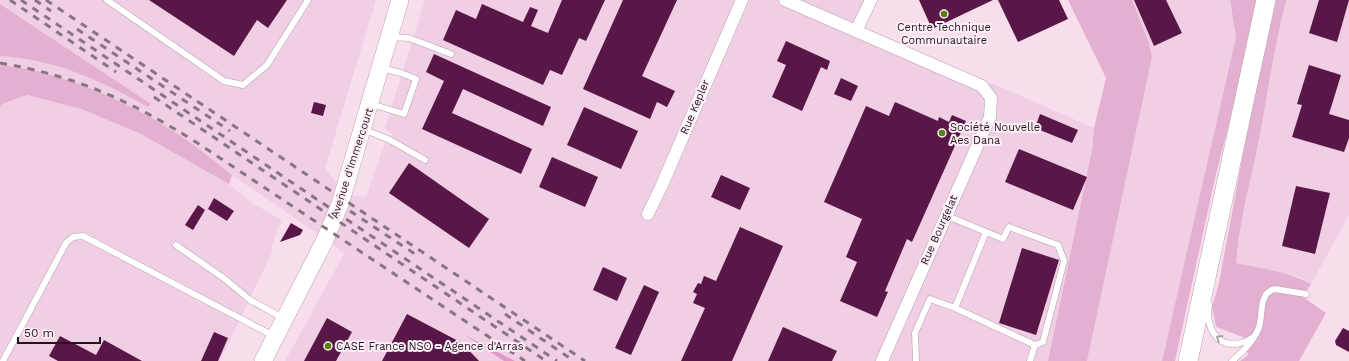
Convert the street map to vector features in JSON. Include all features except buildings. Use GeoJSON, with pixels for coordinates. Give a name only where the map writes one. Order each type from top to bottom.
{"type":"FeatureCollection","features":[{"type":"Feature","properties":{"kind":"main road","name":"Avenue d'Immercourt"},"geometry":{"type":"LineString","coordinates":[[263,361],[336,213],[363,129],[400,0]]}},
{"type":"Feature","properties":{"kind":"main road"},"geometry":{"type":"LineString","coordinates":[[1188,361],[1208,281],[1266,0]]}},
{"type":"Feature","properties":{"kind":"street","name":"Rue Kepler"},"geometry":{"type":"LineString","coordinates":[[648,214],[742,0]]}},
{"type":"Feature","properties":{"kind":"street"},"geometry":{"type":"LineString","coordinates":[[785,0],[856,31],[871,0]]}},
{"type":"Feature","properties":{"kind":"street","name":"Rue Bourgelat"},"geometry":{"type":"LineString","coordinates":[[856,31],[982,86],[991,98],[990,117],[882,361]]}},
{"type":"Feature","properties":{"kind":"lane"},"geometry":{"type":"LineString","coordinates":[[107,0],[224,81],[243,85],[267,66],[308,0]]}},
{"type":"Feature","properties":{"kind":"lane"},"geometry":{"type":"LineString","coordinates":[[390,37],[409,38],[451,54]]}},
{"type":"Feature","properties":{"kind":"lane"},"geometry":{"type":"LineString","coordinates":[[370,104],[404,114],[416,79],[401,73],[381,68]]}},
{"type":"Feature","properties":{"kind":"lane"},"geometry":{"type":"LineString","coordinates":[[363,129],[390,140],[425,160]]}},
{"type":"Feature","properties":{"kind":"lane"},"geometry":{"type":"LineString","coordinates":[[916,361],[915,333],[930,299],[955,308],[1035,345],[1043,342],[1064,261],[1058,245],[1009,227],[1003,239],[946,215]]}},
{"type":"Feature","properties":{"kind":"lane"},"geometry":{"type":"LineString","coordinates":[[955,308],[986,232]]}},
{"type":"Feature","properties":{"kind":"lane"},"geometry":{"type":"LineString","coordinates":[[3,361],[66,244],[73,237],[83,236],[276,337]]}},
{"type":"Feature","properties":{"kind":"lane"},"geometry":{"type":"LineString","coordinates":[[176,245],[225,279],[250,300],[285,318]]}},
{"type":"Feature","properties":{"kind":"lane"},"geometry":{"type":"LineString","coordinates":[[1232,361],[1248,346],[1255,336],[1259,328],[1263,302],[1266,295],[1271,290],[1306,294]]}},
{"type":"Feature","properties":{"kind":"lane"},"geometry":{"type":"LineString","coordinates":[[1211,298],[1208,322],[1211,332],[1218,339],[1231,344],[1246,342],[1255,336]]}},
{"type":"Feature","properties":{"kind":"lane"},"geometry":{"type":"LineString","coordinates":[[1030,361],[1035,345]]}},
{"type":"Feature","properties":{"kind":"shaded area"},"geometry":{"type":"Polygon","coordinates":[[[0,0],[376,0],[325,168],[341,189],[350,195],[366,197],[385,142],[390,144],[392,134],[385,128],[425,0],[871,0],[856,30],[982,86],[991,83],[1094,128],[1092,150],[1048,361],[515,361],[470,337],[504,361],[285,361],[344,254],[334,245],[232,175],[182,136],[153,119],[95,91],[49,75],[0,65],[0,56],[24,57],[89,77],[151,104],[0,4],[0,0]]]}},
{"type":"Feature","properties":{"kind":"shaded area"},"geometry":{"type":"Polygon","coordinates":[[[1068,0],[1132,0],[1149,43],[1152,57],[1087,361],[1048,361],[1092,150],[1094,128],[1106,78],[1068,0]]]}},
{"type":"Feature","properties":{"kind":"shaded area"},"geometry":{"type":"Polygon","coordinates":[[[1132,0],[1230,0],[1236,37],[1162,361],[1087,361],[1152,57],[1149,43],[1132,0]]]}},
{"type":"Feature","properties":{"kind":"shaded area"},"geometry":{"type":"Polygon","coordinates":[[[1230,0],[1259,0],[1247,55],[1216,174],[1175,361],[1162,361],[1236,37],[1230,0]]]}},
{"type":"Feature","properties":{"kind":"shaded area"},"geometry":{"type":"Polygon","coordinates":[[[1276,0],[1349,0],[1349,215],[1311,284],[1300,277],[1223,261],[1250,117],[1276,0]]]}},
{"type":"Feature","properties":{"kind":"shaded area"},"geometry":{"type":"Polygon","coordinates":[[[1276,0],[1286,0],[1243,214],[1236,263],[1283,273],[1311,284],[1303,297],[1326,313],[1299,361],[1240,361],[1248,355],[1243,337],[1216,327],[1212,307],[1219,283],[1250,117],[1276,0]]]}},
{"type":"Feature","properties":{"kind":"shaded area"},"geometry":{"type":"Polygon","coordinates":[[[0,4],[151,104],[148,107],[113,88],[77,73],[39,62],[0,56],[0,4]]]}},
{"type":"Feature","properties":{"kind":"shaded area"},"geometry":{"type":"Polygon","coordinates":[[[0,65],[23,68],[71,81],[140,111],[161,123],[201,150],[232,175],[229,184],[141,134],[81,109],[27,95],[2,104],[0,107],[0,65]]]}},
{"type":"Feature","properties":{"kind":"shaded area"},"geometry":{"type":"Polygon","coordinates":[[[27,95],[81,109],[141,134],[190,160],[229,184],[252,203],[282,220],[271,247],[273,250],[220,361],[0,361],[0,107],[2,104],[27,95]]]}},
{"type":"Feature","properties":{"kind":"shaded area"},"geometry":{"type":"Polygon","coordinates":[[[465,335],[515,361],[504,361],[465,335]]]}},
{"type":"Feature","properties":{"kind":"railway"},"geometry":{"type":"LineString","coordinates":[[10,0],[116,72]]}},
{"type":"Feature","properties":{"kind":"railway"},"geometry":{"type":"LineString","coordinates":[[21,0],[557,361]]}},
{"type":"Feature","properties":{"kind":"railway"},"geometry":{"type":"LineString","coordinates":[[35,0],[51,11]]}},
{"type":"Feature","properties":{"kind":"railway"},"geometry":{"type":"LineString","coordinates":[[46,0],[585,361]]}},
{"type":"Feature","properties":{"kind":"railway"},"geometry":{"type":"LineString","coordinates":[[77,29],[230,131]]}},
{"type":"Feature","properties":{"kind":"railway"},"geometry":{"type":"LineString","coordinates":[[0,63],[28,68],[80,83],[128,103],[151,115],[199,144],[525,361]]}},
{"type":"Feature","properties":{"kind":"railway"},"geometry":{"type":"LineString","coordinates":[[154,97],[546,361]]}},
{"type":"Feature","properties":{"kind":"railway"},"geometry":{"type":"LineString","coordinates":[[350,211],[415,254]]}},
{"type":"Feature","properties":{"kind":"railway"},"geometry":{"type":"LineString","coordinates":[[505,314],[574,361]]}},
{"type":"Feature","properties":{"kind":"place","name":"Centre Technique Communautaire"},"geometry":{"type":"Point","coordinates":[944,14]}},
{"type":"Feature","properties":{"kind":"place","name":"Société Nouvelle Aes Dana"},"geometry":{"type":"Point","coordinates":[942,133]}},
{"type":"Feature","properties":{"kind":"place","name":"CASE France NSO - Agence d'Arras"},"geometry":{"type":"Point","coordinates":[328,346]}}]}
